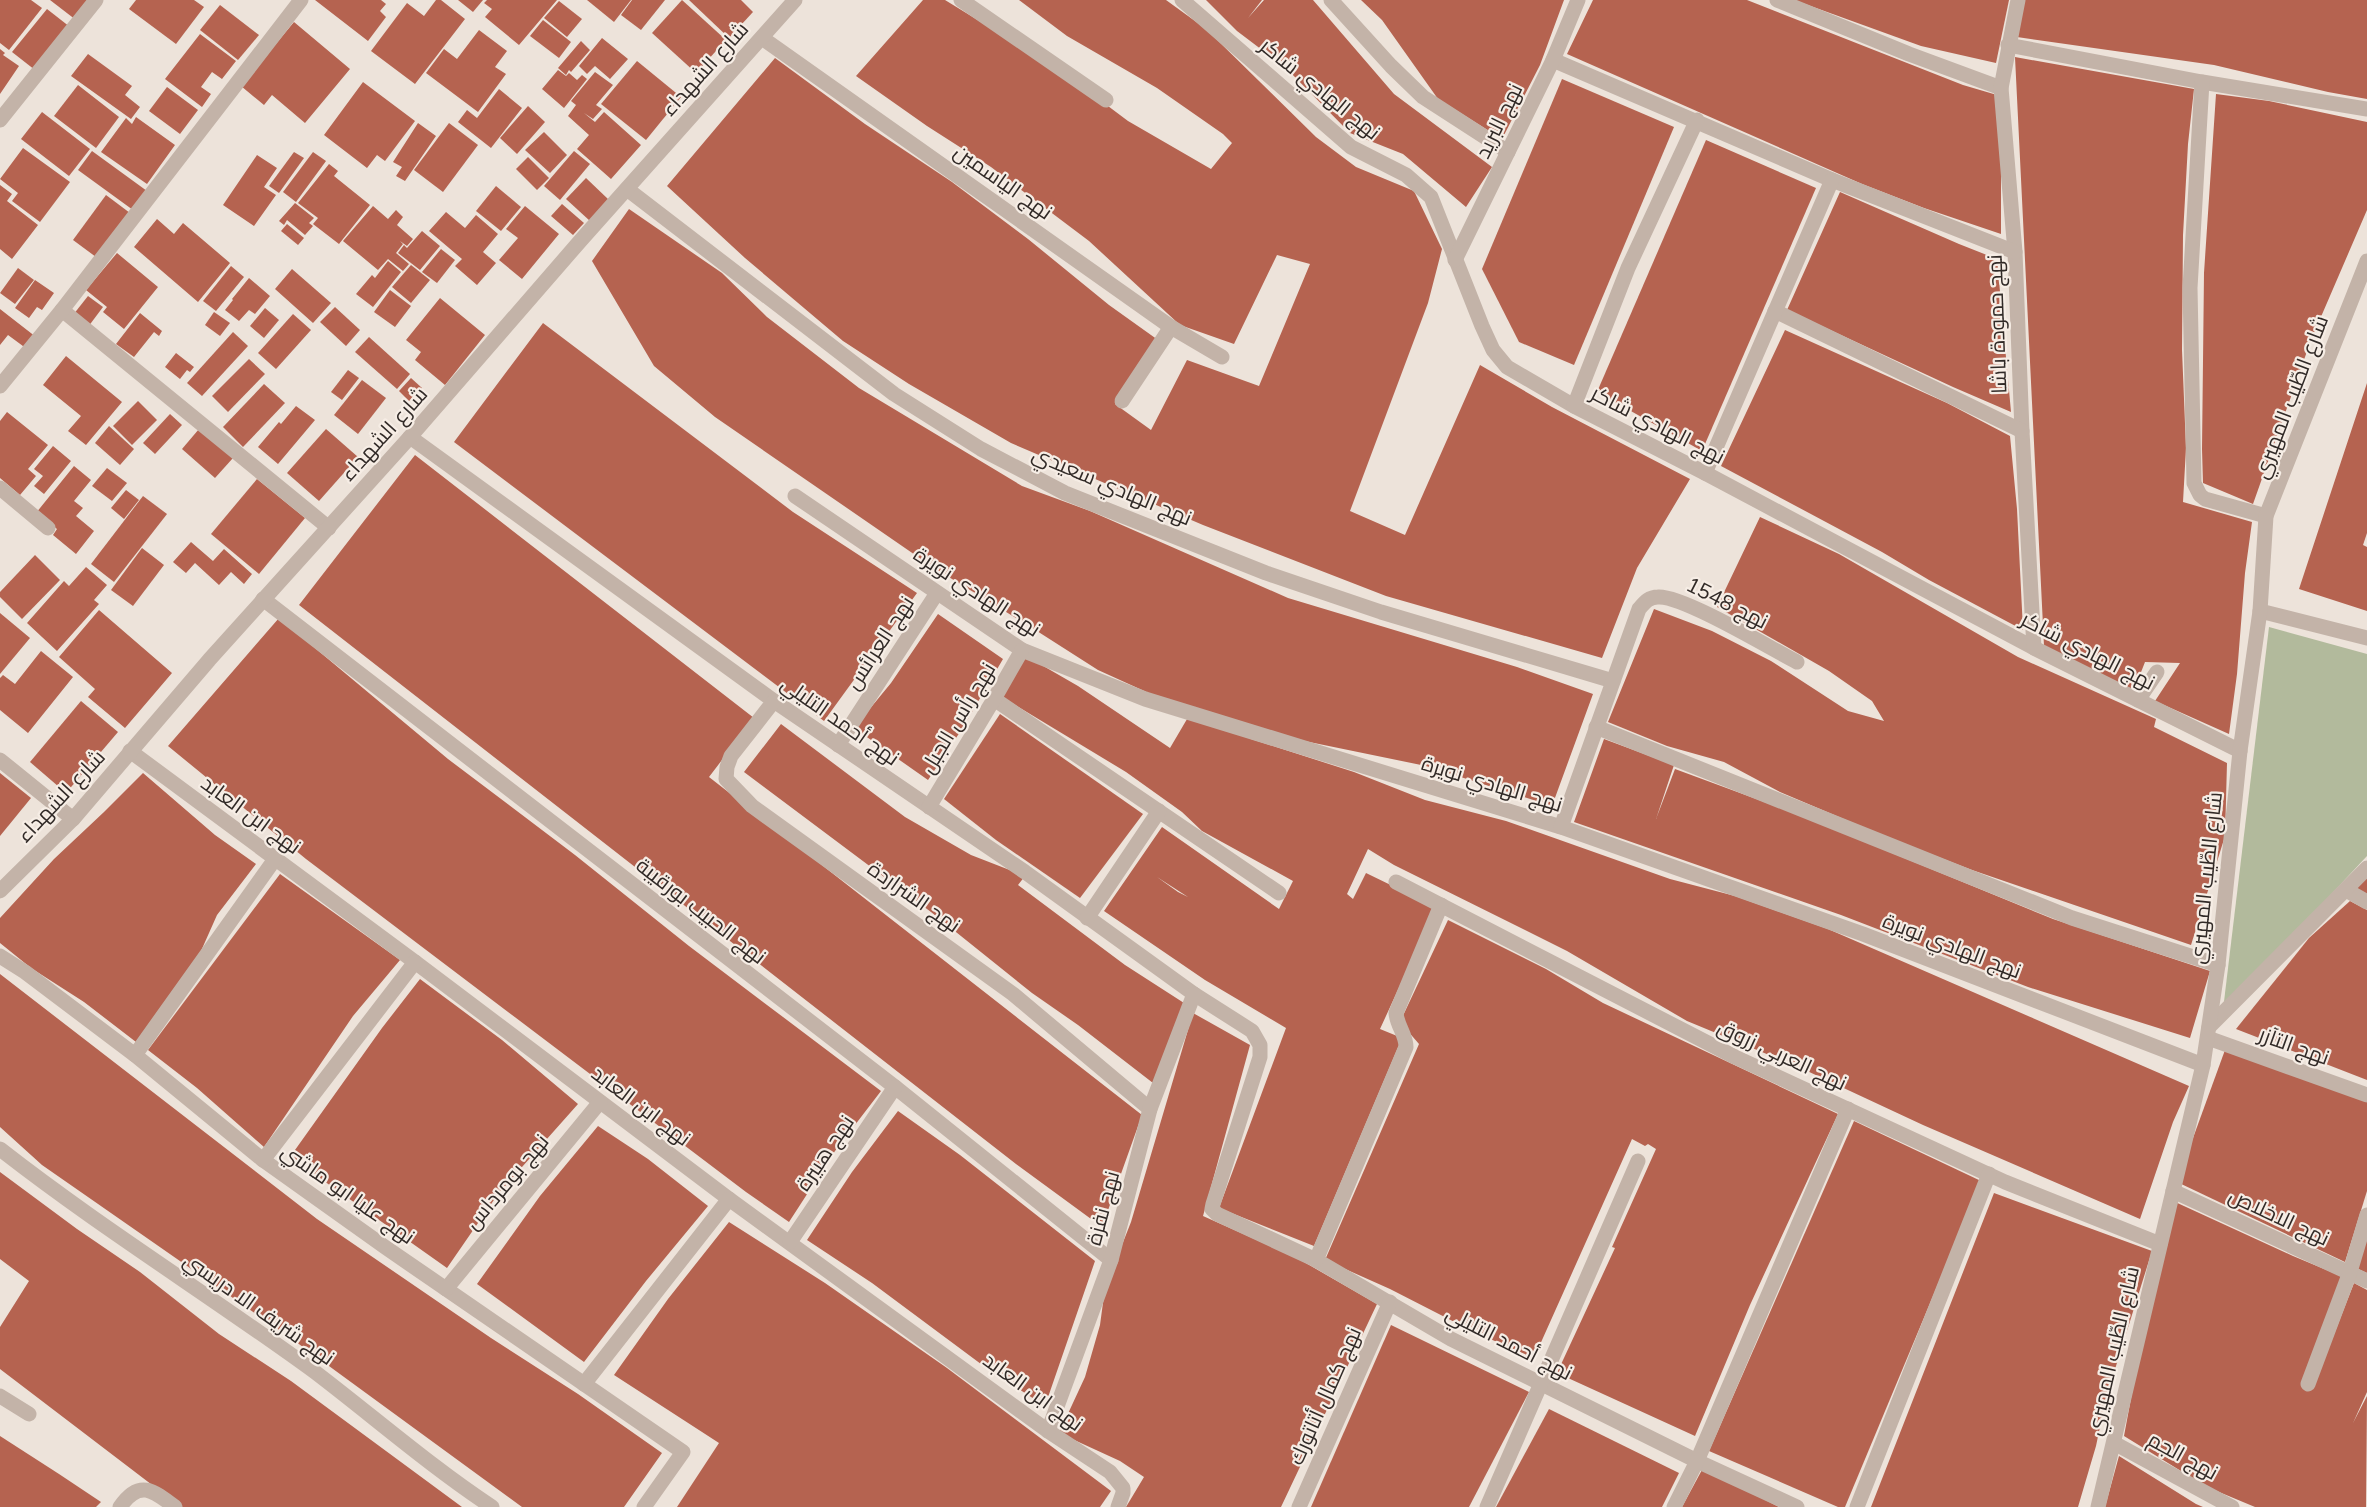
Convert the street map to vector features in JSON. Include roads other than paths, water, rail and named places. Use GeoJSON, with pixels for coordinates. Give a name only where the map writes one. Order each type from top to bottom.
{"type":"FeatureCollection","features":[{"type":"Feature","properties":{"kind":"street"},"geometry":{"type":"LineString","coordinates":[[0,120],[96,0]]}},
{"type":"Feature","properties":{"kind":"street"},"geometry":{"type":"LineString","coordinates":[[0,386],[62,310],[301,0]]}},
{"type":"Feature","properties":{"kind":"street","name":"شارع الشهداء"},"geometry":{"type":"LineString","coordinates":[[0,891],[73,819],[262,599],[410,437],[795,0]]}},
{"type":"Feature","properties":{"kind":"street"},"geometry":{"type":"LineString","coordinates":[[961,0],[1106,100]]}},
{"type":"Feature","properties":{"kind":"street","name":"نهج الهادي شاكر"},"geometry":{"type":"LineString","coordinates":[[1182,0],[1352,147],[1406,175],[1431,197],[1493,350],[1507,367],[1574,406],[1705,472],[2034,648],[2240,752]]}},
{"type":"Feature","properties":{"kind":"street"},"geometry":{"type":"LineString","coordinates":[[1331,0],[1391,66],[1423,97],[1508,152]]}},
{"type":"Feature","properties":{"kind":"street","name":"نهج البريد"},"geometry":{"type":"LineString","coordinates":[[1455,260],[1553,60],[1578,0]]}},
{"type":"Feature","properties":{"kind":"street"},"geometry":{"type":"LineString","coordinates":[[1778,0],[1909,54],[2001,88]]}},
{"type":"Feature","properties":{"kind":"street","name":"نهج حمودة باشا"},"geometry":{"type":"LineString","coordinates":[[2018,0],[2001,88],[2015,252],[2034,648]]}},
{"type":"Feature","properties":{"kind":"street","name":"نهج الياسمين"},"geometry":{"type":"LineString","coordinates":[[762,38],[1171,327],[1222,357]]}},
{"type":"Feature","properties":{"kind":"street"},"geometry":{"type":"LineString","coordinates":[[2008,45],[2202,82],[2367,110]]}},
{"type":"Feature","properties":{"kind":"street"},"geometry":{"type":"LineString","coordinates":[[1553,60],[1832,180],[2015,252]]}},
{"type":"Feature","properties":{"kind":"street"},"geometry":{"type":"LineString","coordinates":[[2202,82],[2190,288],[2194,483],[2200,495],[2205,499],[2266,516]]}},
{"type":"Feature","properties":{"kind":"street"},"geometry":{"type":"LineString","coordinates":[[1574,406],[1628,268],[1697,120]]}},
{"type":"Feature","properties":{"kind":"street"},"geometry":{"type":"LineString","coordinates":[[1705,472],[1832,180]]}},
{"type":"Feature","properties":{"kind":"street","name":"نهج الهادي سعيدي"},"geometry":{"type":"LineString","coordinates":[[627,189],[894,393],[981,449],[1065,493],[1287,580],[1381,612],[1613,681]]}},
{"type":"Feature","properties":{"kind":"street","name":"شارع الطّيب المهيري"},"geometry":{"type":"LineString","coordinates":[[2098,1507],[2203,1065],[2218,965],[2240,752],[2259,611],[2266,516],[2367,261]]}},
{"type":"Feature","properties":{"kind":"street"},"geometry":{"type":"LineString","coordinates":[[62,310],[329,528]]}},
{"type":"Feature","properties":{"kind":"street"},"geometry":{"type":"LineString","coordinates":[[1775,311],[2022,431]]}},
{"type":"Feature","properties":{"kind":"street"},"geometry":{"type":"LineString","coordinates":[[1122,401],[1171,327]]}},
{"type":"Feature","properties":{"kind":"street","name":"نهج أحمد التليلي"},"geometry":{"type":"LineString","coordinates":[[410,437],[774,701],[1025,872],[1194,994],[1252,1031],[1260,1046],[1260,1057],[1213,1204],[1214,1212],[1316,1260],[1451,1339],[1697,1461],[1797,1507]]}},
{"type":"Feature","properties":{"kind":"street"},"geometry":{"type":"LineString","coordinates":[[0,488],[48,528]]}},
{"type":"Feature","properties":{"kind":"street","name":"نهج الهادي نويرة"},"geometry":{"type":"LineString","coordinates":[[795,495],[1022,650],[1145,699],[1561,827],[1863,934],[2203,1065]]}},
{"type":"Feature","properties":{"kind":"street","name":"نهج العرائس"},"geometry":{"type":"LineString","coordinates":[[838,746],[937,593]]}},
{"type":"Feature","properties":{"kind":"street","name":"نهج 1548"},"geometry":{"type":"LineString","coordinates":[[1613,681],[1639,609],[1647,599],[1656,596],[1679,600],[1797,662]]}},
{"type":"Feature","properties":{"kind":"street","name":"نهج الحبيب بورقيبة"},"geometry":{"type":"LineString","coordinates":[[262,599],[895,1087],[1111,1260]]}},
{"type":"Feature","properties":{"kind":"street"},"geometry":{"type":"LineString","coordinates":[[2259,611],[2367,638]]}},
{"type":"Feature","properties":{"kind":"street","name":"نهج رأس الجبل"},"geometry":{"type":"LineString","coordinates":[[929,807],[1022,650]]}},
{"type":"Feature","properties":{"kind":"street"},"geometry":{"type":"LineString","coordinates":[[2138,700],[2157,672]]}},
{"type":"Feature","properties":{"kind":"street"},"geometry":{"type":"LineString","coordinates":[[1561,827],[1613,681]]}},
{"type":"Feature","properties":{"kind":"street"},"geometry":{"type":"LineString","coordinates":[[994,699],[1279,893]]}},
{"type":"Feature","properties":{"kind":"street","name":"نهج الشراردة"},"geometry":{"type":"LineString","coordinates":[[774,701],[731,756],[726,779],[735,790],[752,806],[1014,994],[1150,1109]]}},
{"type":"Feature","properties":{"kind":"street"},"geometry":{"type":"LineString","coordinates":[[1596,727],[2072,918],[2218,965]]}},
{"type":"Feature","properties":{"kind":"street","name":"نهج ابن العابد"},"geometry":{"type":"LineString","coordinates":[[130,752],[415,962],[729,1199],[1048,1431],[1110,1472],[1120,1483],[1121,1500]]}},
{"type":"Feature","properties":{"kind":"street"},"geometry":{"type":"LineString","coordinates":[[0,760],[73,819]]}},
{"type":"Feature","properties":{"kind":"street"},"geometry":{"type":"LineString","coordinates":[[1087,918],[1159,811]]}},
{"type":"Feature","properties":{"kind":"street"},"geometry":{"type":"LineString","coordinates":[[135,1055],[276,859]]}},
{"type":"Feature","properties":{"kind":"street"},"geometry":{"type":"LineString","coordinates":[[2208,1032],[2367,868]]}},
{"type":"Feature","properties":{"kind":"street","name":"نهج العربي زروق"},"geometry":{"type":"LineString","coordinates":[[1396,882],[1735,1057],[1989,1174],[2160,1244]]}},
{"type":"Feature","properties":{"kind":"street"},"geometry":{"type":"LineString","coordinates":[[2346,890],[2367,902]]}},
{"type":"Feature","properties":{"kind":"street"},"geometry":{"type":"LineString","coordinates":[[1316,1260],[1406,1047],[1396,1013],[1442,905]]}},
{"type":"Feature","properties":{"kind":"street","name":"نهج عليا ابو ماشي"},"geometry":{"type":"LineString","coordinates":[[0,956],[25,972],[135,1055],[263,1160],[682,1452],[644,1507]]}},
{"type":"Feature","properties":{"kind":"street"},"geometry":{"type":"LineString","coordinates":[[263,1160],[415,962]]}},
{"type":"Feature","properties":{"kind":"street","name":"نهج نفزة"},"geometry":{"type":"LineString","coordinates":[[1048,1431],[1111,1260],[1150,1109],[1194,994]]}},
{"type":"Feature","properties":{"kind":"street","name":"نهج التآزر"},"geometry":{"type":"LineString","coordinates":[[2208,1032],[2367,1095]]}},
{"type":"Feature","properties":{"kind":"street","name":"نهج هبيرة"},"geometry":{"type":"LineString","coordinates":[[790,1242],[895,1087]]}},
{"type":"Feature","properties":{"kind":"street","name":"نهج بومرداس"},"geometry":{"type":"LineString","coordinates":[[446,1289],[600,1102]]}},
{"type":"Feature","properties":{"kind":"street"},"geometry":{"type":"LineString","coordinates":[[1674,1507],[1697,1461],[1848,1110]]}},
{"type":"Feature","properties":{"kind":"street","name":"نهج شريف الا دريسي"},"geometry":{"type":"LineString","coordinates":[[0,1149],[50,1188],[314,1372],[492,1507]]}},
{"type":"Feature","properties":{"kind":"street"},"geometry":{"type":"LineString","coordinates":[[1487,1507],[1638,1161]]}},
{"type":"Feature","properties":{"kind":"street"},"geometry":{"type":"LineString","coordinates":[[1857,1507],[1989,1174]]}},
{"type":"Feature","properties":{"kind":"street","name":"نهج الاخلاص"},"geometry":{"type":"LineString","coordinates":[[2174,1191],[2367,1281]]}},
{"type":"Feature","properties":{"kind":"street"},"geometry":{"type":"LineString","coordinates":[[584,1384],[729,1199]]}},
{"type":"Feature","properties":{"kind":"street"},"geometry":{"type":"LineString","coordinates":[[2308,1384],[2350,1272],[2367,1215]]}},
{"type":"Feature","properties":{"kind":"street","name":"نهج كمال أتاتورك"},"geometry":{"type":"LineString","coordinates":[[1299,1507],[1390,1302]]}},
{"type":"Feature","properties":{"kind":"street"},"geometry":{"type":"LineString","coordinates":[[0,1396],[30,1414]]}},
{"type":"Feature","properties":{"kind":"street","name":"نهج الجم"},"geometry":{"type":"LineString","coordinates":[[2114,1443],[2232,1507]]}},
{"type":"Feature","properties":{"kind":"street"},"geometry":{"type":"LineString","coordinates":[[120,1507],[127,1496],[143,1490],[152,1491],[175,1507]]}}]}
